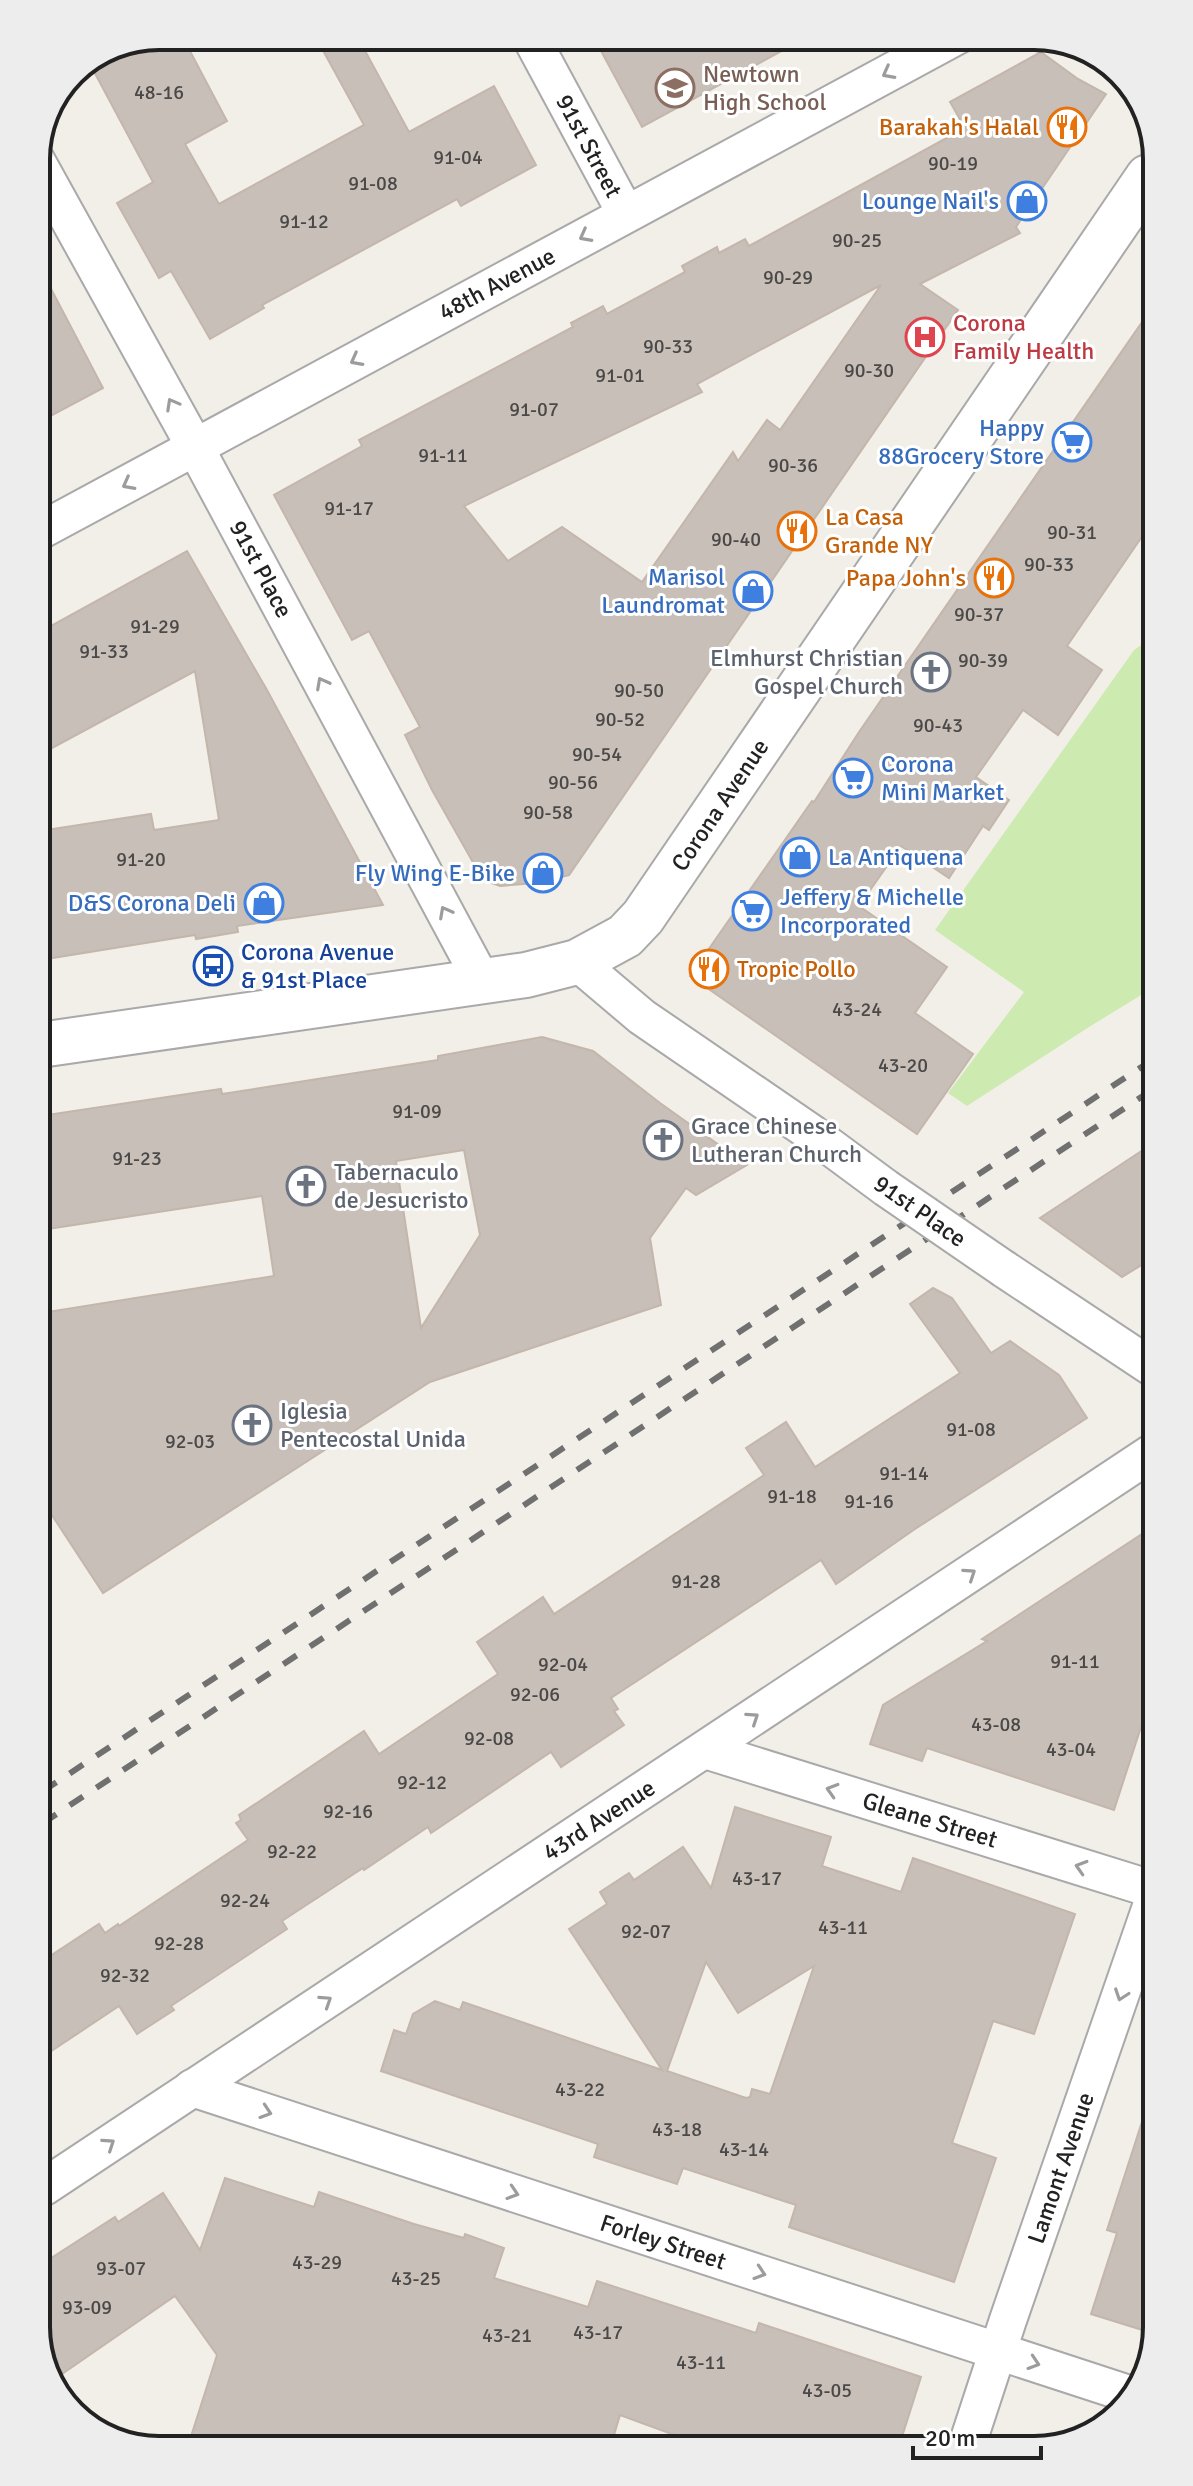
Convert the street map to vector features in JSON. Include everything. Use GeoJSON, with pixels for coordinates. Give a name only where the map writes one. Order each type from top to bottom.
{"type":"FeatureCollection","features":[{"type":"Feature","properties":{"kind":"street","name":"91st Street"},"geometry":{"type":"LineString","coordinates":[[538,50],[626,214]]}},
{"type":"Feature","properties":{"kind":"street","name":"48th Avenue"},"geometry":{"type":"LineString","coordinates":[[50,526],[931,50]]}},
{"type":"Feature","properties":{"kind":"street","name":"Corona Avenue"},"geometry":{"type":"LineString","coordinates":[[50,1044],[526,975],[577,962],[625,936],[643,917],[1143,184]]}},
{"type":"Feature","properties":{"kind":"street","name":"91st Place"},"geometry":{"type":"LineString","coordinates":[[50,185],[195,447],[482,981]]}},
{"type":"Feature","properties":{"kind":"street","name":"91st Place"},"geometry":{"type":"LineString","coordinates":[[577,962],[642,1017],[886,1188],[1143,1361]]}},
{"type":"Feature","properties":{"kind":"street","name":"43rd Avenue"},"geometry":{"type":"LineString","coordinates":[[50,2183],[1143,1459]]}},
{"type":"Feature","properties":{"kind":"street","name":"Gleane Street"},"geometry":{"type":"LineString","coordinates":[[705,1750],[1143,1888]]}},
{"type":"Feature","properties":{"kind":"street","name":"Lamont Avenue"},"geometry":{"type":"LineString","coordinates":[[970,2436],[1143,1927]]}},
{"type":"Feature","properties":{"kind":"street","name":"Forley Street"},"geometry":{"type":"LineString","coordinates":[[192,2088],[1122,2392]]}},
{"type":"Feature","properties":{"kind":"green space"},"geometry":{"type":"Polygon","coordinates":[[[1143,644],[1143,994],[967,1106],[948,1093],[1024,992],[935,930],[1134,650],[1143,644]]]}},
{"type":"Feature","properties":{"kind":"building"},"geometry":{"type":"Polygon","coordinates":[[[159,50],[189,50],[227,121],[185,144],[219,204],[364,125],[323,50],[365,50],[409,132],[494,86],[536,165],[461,206],[457,199],[262,305],[264,308],[210,339],[171,271],[159,278],[117,203],[153,182],[94,72],[124,56],[159,50]]]}},
{"type":"Feature","properties":{"kind":"building"},"geometry":{"type":"Polygon","coordinates":[[[601,50],[783,50],[642,127],[601,50]]]}},
{"type":"Feature","properties":{"kind":"building"},"geometry":{"type":"Polygon","coordinates":[[[1041,52],[1078,79],[1106,94],[1016,227],[1020,233],[920,284],[958,310],[569,875],[536,883],[500,886],[483,880],[405,735],[420,727],[369,631],[352,640],[274,495],[362,446],[359,440],[573,327],[571,323],[603,306],[607,314],[685,272],[682,266],[717,247],[719,253],[745,239],[749,246],[965,128],[950,102],[1041,52]],[[881,285],[697,384],[702,392],[464,506],[508,561],[562,527],[642,582],[733,452],[738,461],[767,420],[780,430],[881,285]]]}},
{"type":"Feature","properties":{"kind":"building"},"geometry":{"type":"Polygon","coordinates":[[[50,287],[103,388],[50,416],[50,287]]]}},
{"type":"Feature","properties":{"kind":"building"},"geometry":{"type":"Polygon","coordinates":[[[1143,321],[1143,535],[1067,646],[1102,670],[1058,735],[1023,710],[976,777],[1009,800],[989,830],[983,826],[949,878],[901,846],[859,906],[947,967],[915,1013],[973,1054],[917,1134],[690,976],[814,802],[1143,321]]]}},
{"type":"Feature","properties":{"kind":"building"},"geometry":{"type":"Polygon","coordinates":[[[187,551],[267,690],[383,905],[237,926],[238,932],[196,939],[195,935],[50,958],[50,829],[151,814],[154,830],[219,820],[195,671],[50,749],[50,626],[187,551]]]}},
{"type":"Feature","properties":{"kind":"building"},"geometry":{"type":"Polygon","coordinates":[[[542,1037],[593,1051],[747,1165],[696,1195],[686,1188],[650,1238],[661,1305],[430,1382],[103,1593],[50,1512],[50,1312],[274,1276],[262,1196],[50,1229],[50,1115],[221,1089],[222,1094],[438,1060],[438,1056],[542,1037]],[[464,1150],[396,1161],[421,1328],[480,1235],[464,1150]]]}},
{"type":"Feature","properties":{"kind":"building"},"geometry":{"type":"Polygon","coordinates":[[[1143,1150],[1143,1264],[1122,1277],[1040,1218],[1143,1150]]]}},
{"type":"Feature","properties":{"kind":"building"},"geometry":{"type":"Polygon","coordinates":[[[933,1288],[952,1298],[991,1353],[1010,1341],[1059,1375],[1087,1418],[836,1584],[821,1560],[611,1698],[618,1709],[614,1711],[624,1725],[561,1767],[551,1752],[431,1833],[428,1827],[363,1868],[282,1921],[287,1929],[171,2006],[174,2010],[137,2034],[119,2006],[50,2052],[50,1956],[99,1924],[105,1933],[119,1926],[248,1840],[236,1823],[241,1820],[239,1815],[364,1731],[379,1754],[498,1674],[477,1642],[543,1597],[554,1614],[764,1475],[746,1448],[786,1422],[815,1467],[960,1373],[910,1304],[933,1288]]]}},
{"type":"Feature","properties":{"kind":"building"},"geometry":{"type":"Polygon","coordinates":[[[1143,1533],[1143,1721],[1114,1810],[927,1748],[922,1761],[870,1744],[883,1705],[987,1641],[982,1639],[1143,1533]]]}},
{"type":"Feature","properties":{"kind":"building"},"geometry":{"type":"Polygon","coordinates":[[[735,1807],[831,1837],[822,1866],[901,1892],[913,1858],[1075,1914],[1034,2034],[993,2021],[952,2143],[996,2158],[954,2282],[789,2227],[796,2205],[683,2168],[677,2184],[594,2157],[598,2144],[381,2071],[394,2030],[406,2034],[413,2014],[435,2001],[460,2010],[463,2002],[662,2070],[569,1929],[607,1904],[600,1892],[629,1873],[634,1880],[683,1847],[711,1888],[735,1807]],[[706,1962],[667,2071],[746,2098],[750,2097],[752,2089],[770,2094],[814,1966],[738,2013],[706,1962]]]}},
{"type":"Feature","properties":{"kind":"building"},"geometry":{"type":"Polygon","coordinates":[[[1143,2119],[1143,2330],[1091,2314],[1117,2233],[1107,2230],[1143,2119]]]}},
{"type":"Feature","properties":{"kind":"building"},"geometry":{"type":"Polygon","coordinates":[[[225,2178],[314,2207],[319,2192],[414,2224],[464,2238],[465,2234],[504,2248],[494,2278],[588,2307],[597,2281],[756,2333],[759,2323],[921,2377],[902,2436],[677,2436],[620,2415],[614,2436],[191,2436],[217,2355],[175,2296],[61,2375],[52,2348],[50,2259],[115,2217],[118,2222],[163,2193],[200,2250],[225,2178]]]}},
{"type":"Feature","properties":{"kind":"railway"},"geometry":{"type":"LineString","coordinates":[[50,1786],[1143,1066]]}},
{"type":"Feature","properties":{"kind":"railway"},"geometry":{"type":"LineString","coordinates":[[50,1818],[1143,1096]]}},
{"type":"Feature","properties":{"kind":"place","name":"Newtown High School"},"geometry":{"type":"Point","coordinates":[675,88]}},
{"type":"Feature","properties":{"kind":"place","name":"Barakah's Halal"},"geometry":{"type":"Point","coordinates":[1067,127]}},
{"type":"Feature","properties":{"kind":"place","name":"Lounge Nail's"},"geometry":{"type":"Point","coordinates":[1027,201]}},
{"type":"Feature","properties":{"kind":"place","name":"Corona Family Health"},"geometry":{"type":"Point","coordinates":[925,337]}},
{"type":"Feature","properties":{"kind":"place","name":"Happy 88Grocery Store"},"geometry":{"type":"Point","coordinates":[1072,442]}},
{"type":"Feature","properties":{"kind":"place","name":"La Casa Grande NY"},"geometry":{"type":"Point","coordinates":[797,531]}},
{"type":"Feature","properties":{"kind":"place","name":"Papa John's"},"geometry":{"type":"Point","coordinates":[994,578]}},
{"type":"Feature","properties":{"kind":"place","name":"Marisol Laundromat"},"geometry":{"type":"Point","coordinates":[753,591]}},
{"type":"Feature","properties":{"kind":"place","name":"Elmhurst Christian Gospel Church"},"geometry":{"type":"Point","coordinates":[931,672]}},
{"type":"Feature","properties":{"kind":"place","name":"Corona Mini Market"},"geometry":{"type":"Point","coordinates":[853,778]}},
{"type":"Feature","properties":{"kind":"place","name":"La Antiquena"},"geometry":{"type":"Point","coordinates":[800,857]}},
{"type":"Feature","properties":{"kind":"place","name":"Fly Wing E-Bike"},"geometry":{"type":"Point","coordinates":[543,873]}},
{"type":"Feature","properties":{"kind":"place","name":"D&S Corona Deli"},"geometry":{"type":"Point","coordinates":[264,903]}},
{"type":"Feature","properties":{"kind":"place","name":"Jeffery & Michelle Incorporated"},"geometry":{"type":"Point","coordinates":[752,911]}},
{"type":"Feature","properties":{"kind":"place","name":"Corona Avenue & 91st Place"},"geometry":{"type":"Point","coordinates":[213,966]}},
{"type":"Feature","properties":{"kind":"place","name":"Tropic Pollo"},"geometry":{"type":"Point","coordinates":[709,969]}},
{"type":"Feature","properties":{"kind":"place","name":"Grace Chinese Lutheran Church"},"geometry":{"type":"Point","coordinates":[663,1140]}},
{"type":"Feature","properties":{"kind":"place","name":"Tabernaculo de Jesucristo"},"geometry":{"type":"Point","coordinates":[306,1186]}},
{"type":"Feature","properties":{"kind":"place","name":"Iglesia Pentecostal Unida"},"geometry":{"type":"Point","coordinates":[252,1425]}}]}
